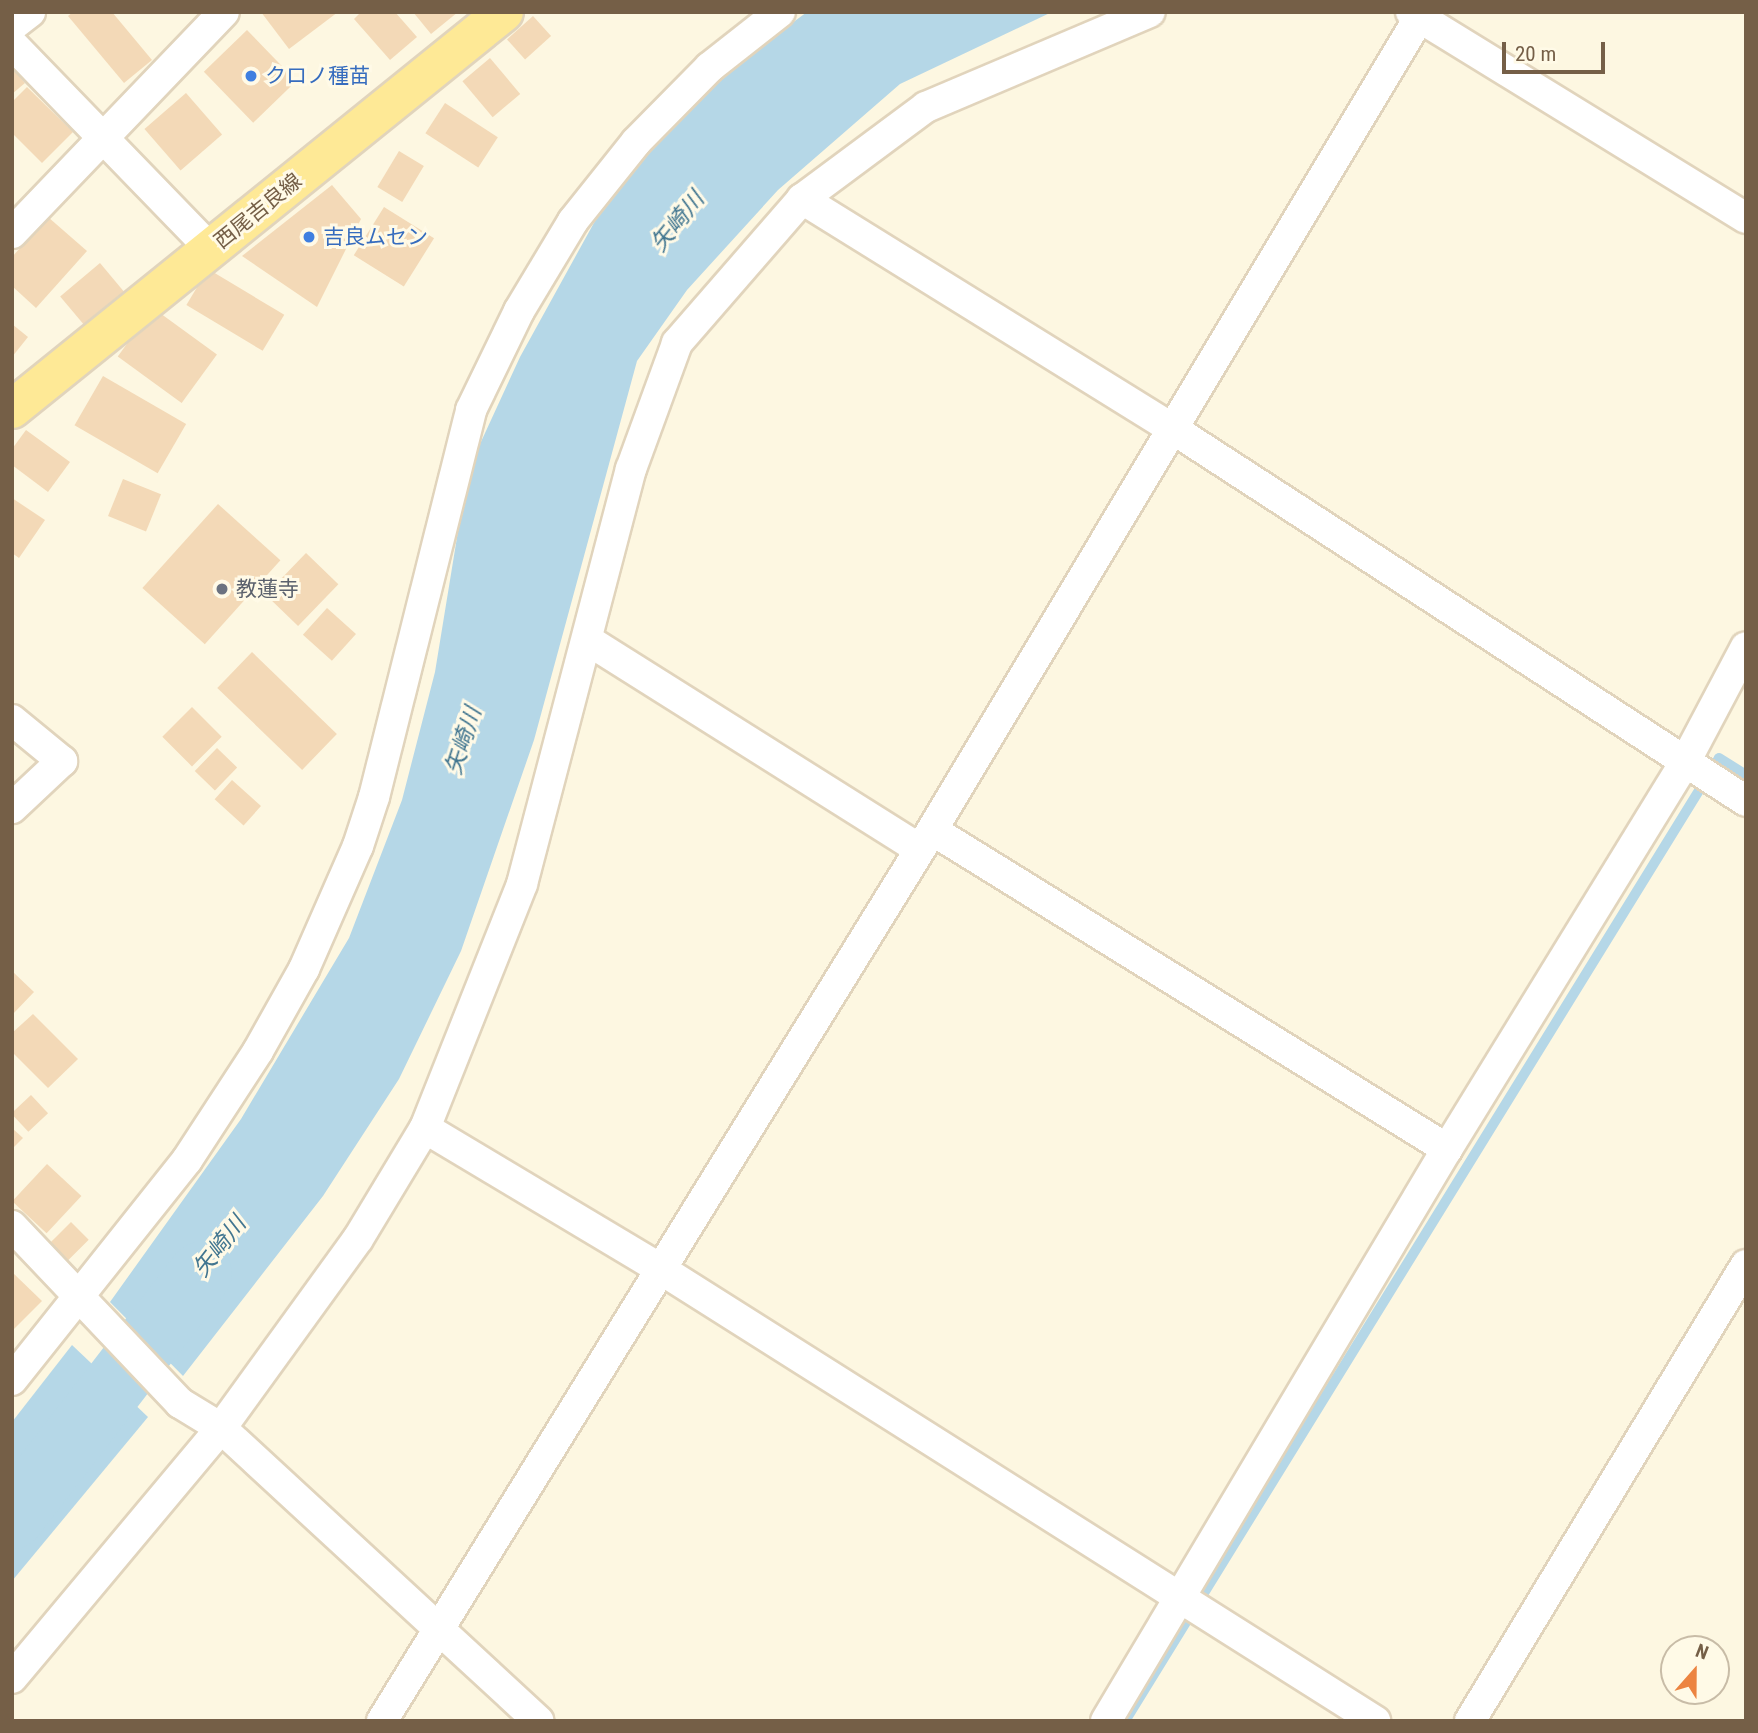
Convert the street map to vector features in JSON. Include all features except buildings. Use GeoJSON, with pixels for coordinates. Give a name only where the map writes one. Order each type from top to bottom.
{"type":"FeatureCollection","features":[{"type":"Feature","properties":{"kind":"main road","name":"西尾吉良線"},"geometry":{"type":"LineString","coordinates":[[12,409],[504,12]]}},
{"type":"Feature","properties":{"kind":"street"},"geometry":{"type":"LineString","coordinates":[[12,26],[30,12]]}},
{"type":"Feature","properties":{"kind":"street"},"geometry":{"type":"LineString","coordinates":[[12,233],[224,12]]}},
{"type":"Feature","properties":{"kind":"street"},"geometry":{"type":"LineString","coordinates":[[12,1380],[90,1310],[258,1051],[304,969],[358,846],[374,797],[471,410],[519,312],[573,222],[636,142],[710,67],[780,12]]}},
{"type":"Feature","properties":{"kind":"street"},"geometry":{"type":"LineString","coordinates":[[12,1678],[220,1428],[358,1239],[425,1128],[522,884],[589,641],[631,469],[677,343],[802,199],[926,107],[1150,12]]}},
{"type":"Feature","properties":{"kind":"street"},"geometry":{"type":"LineString","coordinates":[[382,1721],[925,839],[1173,429],[1415,15],[1746,218]]}},
{"type":"Feature","properties":{"kind":"street"},"geometry":{"type":"LineString","coordinates":[[12,44],[100,139],[211,249]]}},
{"type":"Feature","properties":{"kind":"street"},"geometry":{"type":"LineString","coordinates":[[802,199],[1173,429],[1684,764],[1746,801]]}},
{"type":"Feature","properties":{"kind":"street"},"geometry":{"type":"LineString","coordinates":[[589,641],[1447,1149]]}},
{"type":"Feature","properties":{"kind":"street"},"geometry":{"type":"LineString","coordinates":[[1106,1721],[1181,1600],[1447,1149],[1684,764],[1746,647]]}},
{"type":"Feature","properties":{"kind":"street"},"geometry":{"type":"LineString","coordinates":[[12,720],[62,761],[12,808]]}},
{"type":"Feature","properties":{"kind":"street"},"geometry":{"type":"LineString","coordinates":[[425,1128],[662,1270],[1375,1721]]}},
{"type":"Feature","properties":{"kind":"street"},"geometry":{"type":"LineString","coordinates":[[12,1226],[180,1403],[220,1428],[438,1632],[539,1721]]}},
{"type":"Feature","properties":{"kind":"street"},"geometry":{"type":"LineString","coordinates":[[1470,1721],[1746,1265]]}},
{"type":"Feature","properties":{"kind":"water"},"geometry":{"type":"Polygon","coordinates":[[[807,12],[1052,12],[900,84],[778,190],[687,290],[637,361],[534,740],[461,951],[399,1079],[323,1196],[183,1376],[110,1302],[241,1119],[349,938],[402,800],[435,672],[468,470],[520,357],[611,192],[735,65],[807,12]]]}},
{"type":"Feature","properties":{"kind":"water"},"geometry":{"type":"Polygon","coordinates":[[[72,1345],[148,1417],[12,1581],[12,1422],[72,1345]]]}},
{"type":"Feature","properties":{"kind":"waterway"},"geometry":{"type":"LineString","coordinates":[[1125,1721],[1719,758],[1746,775]]}},
{"type":"Feature","properties":{"kind":"waterway","name":"矢崎川"},"geometry":{"type":"LineString","coordinates":[[12,1517],[200,1273]]}},
{"type":"Feature","properties":{"kind":"place","name":"クロノ種苗"},"geometry":{"type":"Point","coordinates":[251,76]}},
{"type":"Feature","properties":{"kind":"place","name":"吉良ムセン"},"geometry":{"type":"Point","coordinates":[309,237]}},
{"type":"Feature","properties":{"kind":"place","name":"教蓮寺"},"geometry":{"type":"Point","coordinates":[222,589]}}]}
